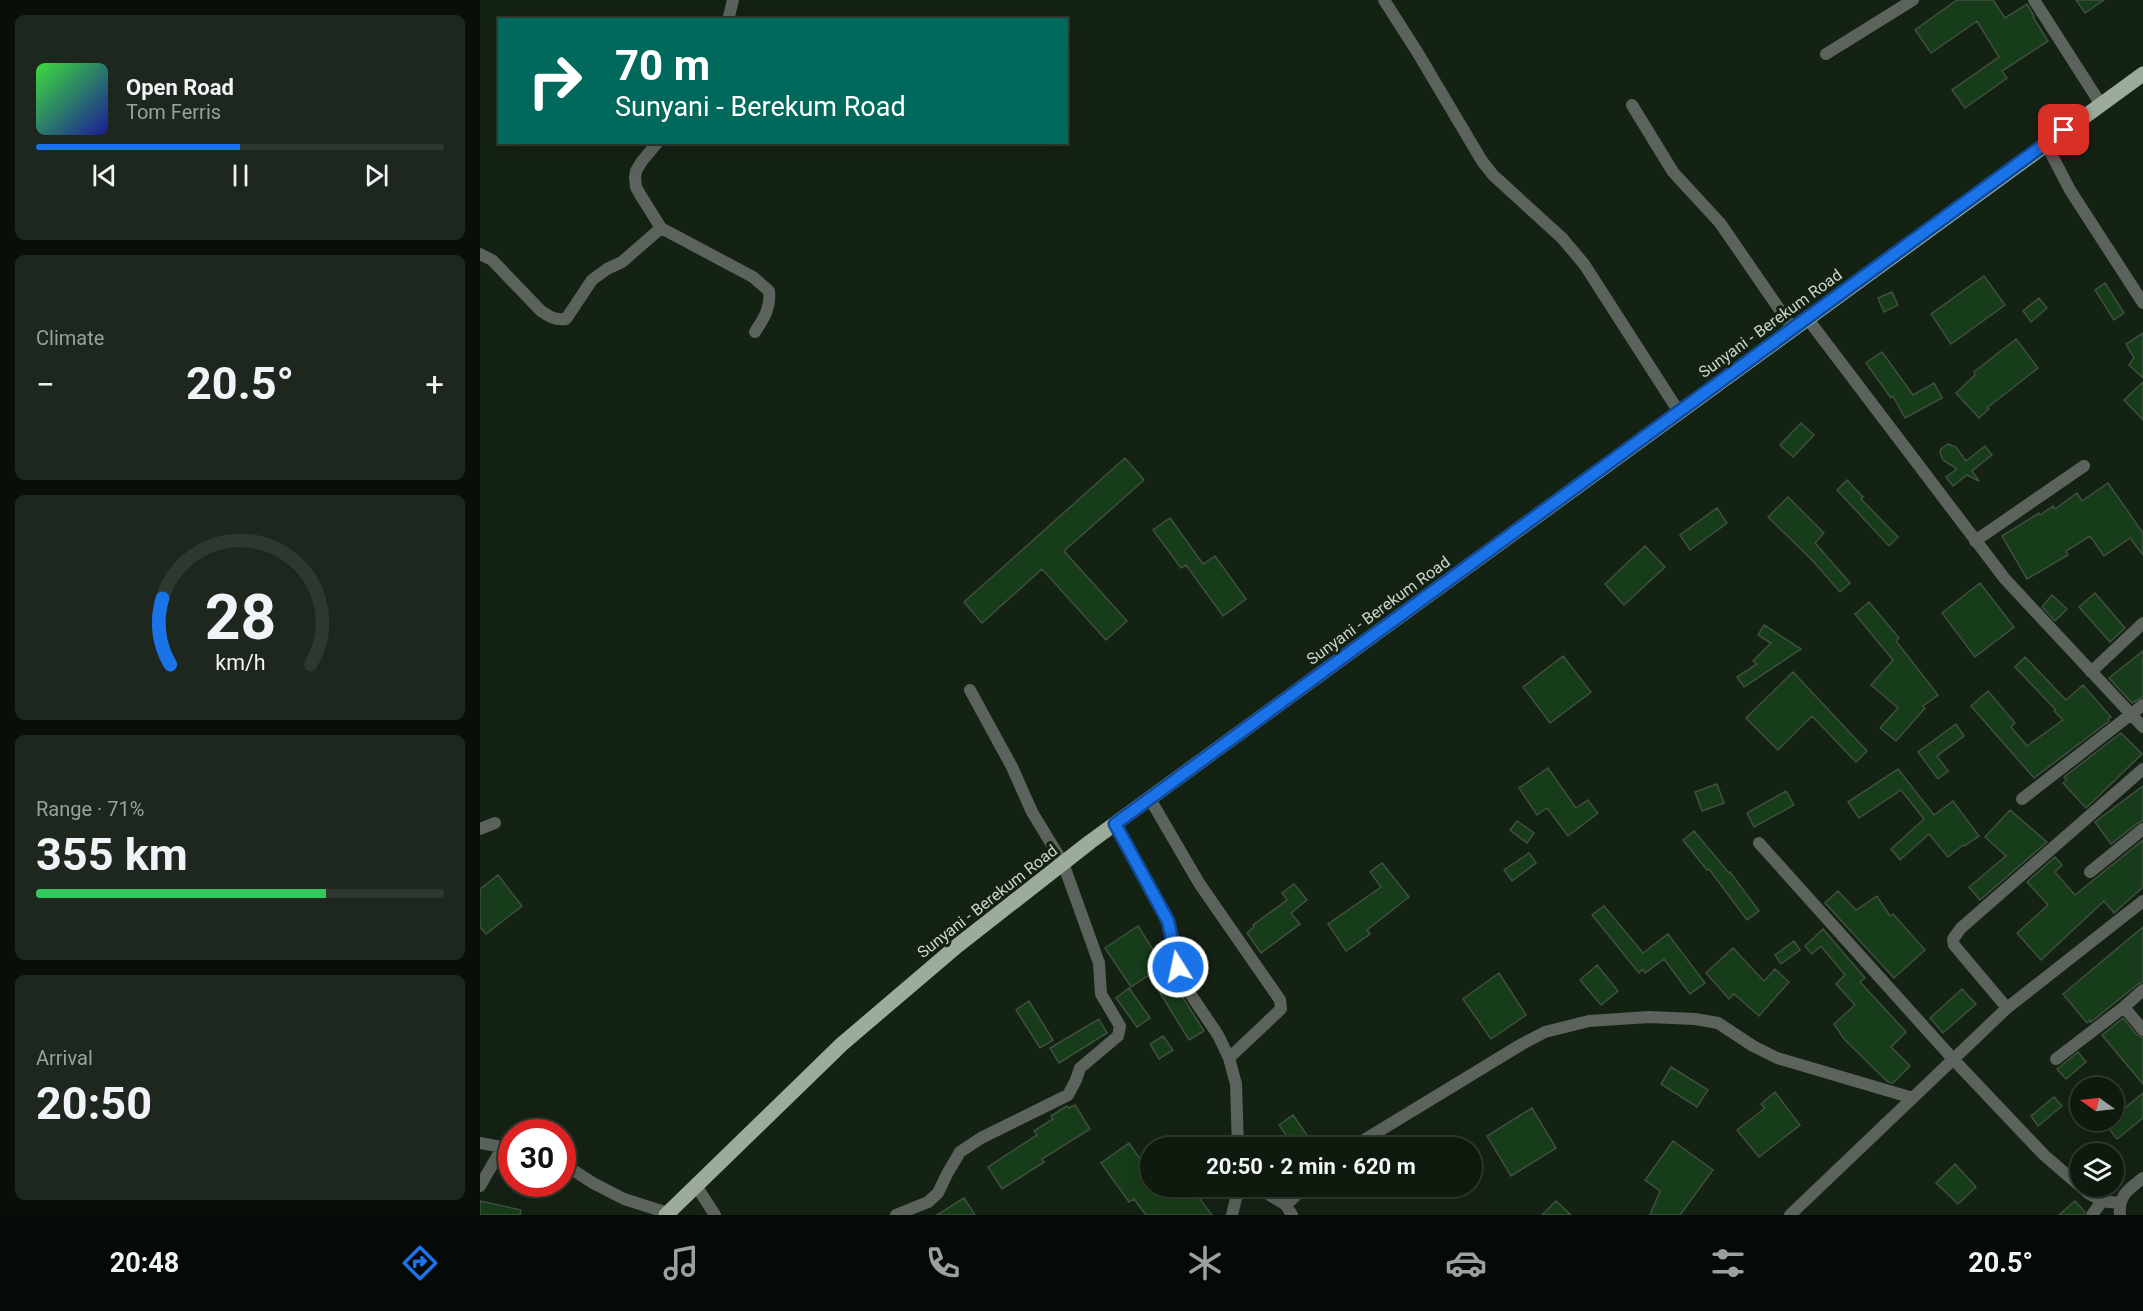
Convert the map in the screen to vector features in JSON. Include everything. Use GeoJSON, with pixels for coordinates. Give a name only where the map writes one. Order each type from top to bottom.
{"type":"FeatureCollection","features":[{"type":"Feature","properties":{"kind":"main road","name":"Sunyani - Berekum Road"},"geometry":{"type":"LineString","coordinates":[[667,1214],[842,1044],[957,946],[1063,863],[2100,103],[2143,74]]}},
{"type":"Feature","properties":{"kind":"street"},"geometry":{"type":"LineString","coordinates":[[728,18],[733,0]]}},
{"type":"Feature","properties":{"kind":"street"},"geometry":{"type":"LineString","coordinates":[[1384,0],[1482,161],[1493,175],[1562,238],[1584,264],[1679,412]]}},
{"type":"Feature","properties":{"kind":"street"},"geometry":{"type":"LineString","coordinates":[[1826,54],[1913,0]]}},
{"type":"Feature","properties":{"kind":"street"},"geometry":{"type":"LineString","coordinates":[[2034,0],[2100,103]]}},
{"type":"Feature","properties":{"kind":"street"},"geometry":{"type":"LineString","coordinates":[[1632,105],[1673,172],[1720,223],[1793,328]]}},
{"type":"Feature","properties":{"kind":"street"},"geometry":{"type":"LineString","coordinates":[[656,144],[636,171],[636,187],[661,228],[753,277],[769,291],[770,303],[767,313],[755,332]]}},
{"type":"Feature","properties":{"kind":"street"},"geometry":{"type":"LineString","coordinates":[[2046,144],[2070,190],[2143,303]]}},
{"type":"Feature","properties":{"kind":"street"},"geometry":{"type":"LineString","coordinates":[[480,254],[492,260],[541,311],[558,320],[566,319],[592,280],[622,262],[661,228]]}},
{"type":"Feature","properties":{"kind":"street"},"geometry":{"type":"LineString","coordinates":[[1807,318],[2005,579],[2143,727]]}},
{"type":"Feature","properties":{"kind":"street"},"geometry":{"type":"LineString","coordinates":[[1975,541],[2084,466]]}},
{"type":"Feature","properties":{"kind":"street"},"geometry":{"type":"LineString","coordinates":[[2091,672],[2143,623]]}},
{"type":"Feature","properties":{"kind":"street"},"geometry":{"type":"LineString","coordinates":[[896,1215],[928,1202],[938,1192],[960,1152],[981,1138],[1068,1095],[1080,1068],[1118,1036],[1120,1026],[1101,994],[1099,963],[1063,863],[1032,812],[1012,767],[970,690]]}},
{"type":"Feature","properties":{"kind":"street"},"geometry":{"type":"LineString","coordinates":[[2022,799],[2143,705]]}},
{"type":"Feature","properties":{"kind":"street"},"geometry":{"type":"LineString","coordinates":[[2007,1008],[1954,945],[1953,939],[1960,928],[2143,769]]}},
{"type":"Feature","properties":{"kind":"street"},"geometry":{"type":"LineString","coordinates":[[1150,799],[1198,883],[1280,1000],[1281,1009],[1229,1058]]}},
{"type":"Feature","properties":{"kind":"street"},"geometry":{"type":"LineString","coordinates":[[480,829],[495,823]]}},
{"type":"Feature","properties":{"kind":"street"},"geometry":{"type":"LineString","coordinates":[[1115,824],[1168,921],[1178,967],[1187,988],[1218,1035],[1229,1058],[1236,1084],[1238,1137]]}},
{"type":"Feature","properties":{"kind":"street"},"geometry":{"type":"LineString","coordinates":[[2090,872],[2143,829]]}},
{"type":"Feature","properties":{"kind":"street"},"geometry":{"type":"LineString","coordinates":[[1759,843],[1953,1059],[2044,1155],[2088,1193],[2119,1209],[2126,1192],[2143,1178]]}},
{"type":"Feature","properties":{"kind":"street"},"geometry":{"type":"LineString","coordinates":[[1790,1215],[2007,1008],[2143,901]]}},
{"type":"Feature","properties":{"kind":"street"},"geometry":{"type":"LineString","coordinates":[[2056,1059],[2143,990]]}},
{"type":"Feature","properties":{"kind":"street"},"geometry":{"type":"LineString","coordinates":[[2124,1007],[2143,1030]]}},
{"type":"Feature","properties":{"kind":"street"},"geometry":{"type":"LineString","coordinates":[[1369,1137],[1522,1044],[1545,1032],[1590,1021],[1650,1017],[1695,1019],[1718,1023],[1753,1046],[1777,1058],[1913,1098]]}},
{"type":"Feature","properties":{"kind":"street"},"geometry":{"type":"LineString","coordinates":[[480,1143],[498,1146]]}},
{"type":"Feature","properties":{"kind":"street"},"geometry":{"type":"LineString","coordinates":[[480,1186],[498,1161]]}},
{"type":"Feature","properties":{"kind":"street"},"geometry":{"type":"LineString","coordinates":[[576,1172],[624,1199],[667,1214]]}},
{"type":"Feature","properties":{"kind":"street"},"geometry":{"type":"LineString","coordinates":[[697,1187],[715,1215]]}},
{"type":"Feature","properties":{"kind":"street"},"geometry":{"type":"LineString","coordinates":[[1232,1215],[1236,1197]]}},
{"type":"Feature","properties":{"kind":"street"},"geometry":{"type":"LineString","coordinates":[[1271,1197],[1289,1210],[1298,1197]]}},
{"type":"Feature","properties":{"kind":"street"},"geometry":{"type":"LineString","coordinates":[[2092,1215],[2102,1201]]}},
{"type":"Feature","properties":{"kind":"building"},"geometry":{"type":"Polygon","coordinates":[[[1957,0],[1993,0],[2005,18],[2027,4],[2048,41],[2002,71],[2007,78],[1965,108],[1952,90],[1999,57],[1977,21],[1931,53],[1915,30],[1957,0]]]}},
{"type":"Feature","properties":{"kind":"building"},"geometry":{"type":"Polygon","coordinates":[[[2076,0],[2104,0],[2085,13],[2076,0]]]}},
{"type":"Feature","properties":{"kind":"building"},"geometry":{"type":"Polygon","coordinates":[[[1984,276],[2005,305],[1951,344],[1931,314],[1984,276]]]}},
{"type":"Feature","properties":{"kind":"building"},"geometry":{"type":"Polygon","coordinates":[[[2105,283],[2124,313],[2114,320],[2095,290],[2105,283]]]}},
{"type":"Feature","properties":{"kind":"building"},"geometry":{"type":"Polygon","coordinates":[[[1892,292],[1898,305],[1884,312],[1878,298],[1892,292]]]}},
{"type":"Feature","properties":{"kind":"building"},"geometry":{"type":"Polygon","coordinates":[[[2039,298],[2047,308],[2031,322],[2023,311],[2039,298]]]}},
{"type":"Feature","properties":{"kind":"building"},"geometry":{"type":"Polygon","coordinates":[[[2143,333],[2143,378],[2129,365],[2134,358],[2126,344],[2143,333]]]}},
{"type":"Feature","properties":{"kind":"building"},"geometry":{"type":"Polygon","coordinates":[[[2016,339],[2038,368],[1987,408],[1989,409],[1979,418],[1956,393],[1975,375],[1974,372],[2016,339]]]}},
{"type":"Feature","properties":{"kind":"building"},"geometry":{"type":"Polygon","coordinates":[[[1882,352],[1913,395],[1934,383],[1942,398],[1905,418],[1893,396],[1891,398],[1866,363],[1882,352]]]}},
{"type":"Feature","properties":{"kind":"building"},"geometry":{"type":"Polygon","coordinates":[[[2143,382],[2143,420],[2124,400],[2143,382]]]}},
{"type":"Feature","properties":{"kind":"building"},"geometry":{"type":"Polygon","coordinates":[[[1801,423],[1814,435],[1793,457],[1780,445],[1801,423]]]}},
{"type":"Feature","properties":{"kind":"building"},"geometry":{"type":"Polygon","coordinates":[[[1948,444],[1956,447],[1966,461],[1985,446],[1992,455],[1972,471],[1979,481],[1967,475],[1953,486],[1946,477],[1957,469],[1943,460],[1940,453],[1941,449],[1948,444]]]}},
{"type":"Feature","properties":{"kind":"building"},"geometry":{"type":"Polygon","coordinates":[[[1125,458],[1144,480],[1064,551],[1127,621],[1106,640],[1042,569],[982,623],[964,602],[1125,458]]]}},
{"type":"Feature","properties":{"kind":"building"},"geometry":{"type":"Polygon","coordinates":[[[1847,480],[1863,497],[1861,499],[1898,537],[1889,546],[1837,490],[1847,480]]]}},
{"type":"Feature","properties":{"kind":"building"},"geometry":{"type":"Polygon","coordinates":[[[2108,483],[2143,533],[2143,555],[2130,538],[2104,556],[2090,536],[2066,551],[2068,555],[2027,579],[2002,536],[2039,513],[2040,515],[2053,506],[2055,509],[2077,493],[2082,501],[2108,483]]]}},
{"type":"Feature","properties":{"kind":"building"},"geometry":{"type":"Polygon","coordinates":[[[1788,497],[1824,533],[1815,543],[1850,583],[1840,592],[1812,560],[1768,517],[1788,497]]]}},
{"type":"Feature","properties":{"kind":"building"},"geometry":{"type":"Polygon","coordinates":[[[1717,508],[1727,523],[1690,550],[1680,535],[1717,508]]]}},
{"type":"Feature","properties":{"kind":"building"},"geometry":{"type":"Polygon","coordinates":[[[1170,518],[1203,564],[1215,556],[1246,599],[1223,616],[1186,565],[1181,568],[1153,530],[1170,518]]]}},
{"type":"Feature","properties":{"kind":"building"},"geometry":{"type":"Polygon","coordinates":[[[1645,546],[1665,567],[1624,605],[1605,584],[1645,546]]]}},
{"type":"Feature","properties":{"kind":"building"},"geometry":{"type":"Polygon","coordinates":[[[1980,583],[2014,627],[1975,657],[1942,613],[1980,583]]]}},
{"type":"Feature","properties":{"kind":"building"},"geometry":{"type":"Polygon","coordinates":[[[2095,593],[2125,628],[2110,642],[2079,607],[2095,593]]]}},
{"type":"Feature","properties":{"kind":"building"},"geometry":{"type":"Polygon","coordinates":[[[2052,595],[2067,609],[2055,621],[2042,607],[2052,595]]]}},
{"type":"Feature","properties":{"kind":"building"},"geometry":{"type":"Polygon","coordinates":[[[1869,602],[1899,638],[1896,641],[1938,695],[1923,706],[1925,708],[1896,741],[1880,728],[1898,708],[1871,685],[1893,660],[1855,614],[1869,602]]]}},
{"type":"Feature","properties":{"kind":"building"},"geometry":{"type":"Polygon","coordinates":[[[1764,625],[1801,649],[1744,687],[1737,677],[1757,664],[1753,661],[1771,643],[1758,635],[1764,625]]]}},
{"type":"Feature","properties":{"kind":"building"},"geometry":{"type":"Polygon","coordinates":[[[2143,651],[2143,697],[2132,703],[2109,678],[2143,651]]]}},
{"type":"Feature","properties":{"kind":"building"},"geometry":{"type":"Polygon","coordinates":[[[1563,656],[1591,692],[1550,723],[1523,687],[1563,656]]]}},
{"type":"Feature","properties":{"kind":"building"},"geometry":{"type":"Polygon","coordinates":[[[2025,657],[2066,700],[2083,685],[2111,717],[2109,721],[2034,778],[1971,706],[1988,691],[2015,723],[2011,727],[2027,746],[2063,720],[2015,667],[2025,657]]]}},
{"type":"Feature","properties":{"kind":"building"},"geometry":{"type":"Polygon","coordinates":[[[1793,672],[1867,751],[1856,762],[1812,716],[1778,750],[1746,718],[1793,672]]]}},
{"type":"Feature","properties":{"kind":"building"},"geometry":{"type":"Polygon","coordinates":[[[1956,724],[1964,736],[1937,756],[1948,771],[1938,779],[1918,752],[1956,724]]]}},
{"type":"Feature","properties":{"kind":"building"},"geometry":{"type":"Polygon","coordinates":[[[2121,733],[2142,754],[2086,808],[2063,783],[2067,780],[2064,777],[2121,733]]]}},
{"type":"Feature","properties":{"kind":"building"},"geometry":{"type":"Polygon","coordinates":[[[1548,768],[1576,808],[1588,800],[1598,813],[1568,836],[1547,808],[1537,815],[1519,788],[1548,768]]]}},
{"type":"Feature","properties":{"kind":"building"},"geometry":{"type":"Polygon","coordinates":[[[1898,769],[1934,815],[1953,801],[1979,836],[1948,857],[1929,834],[1900,860],[1891,849],[1924,819],[1901,790],[1859,818],[1848,802],[1898,769]]]}},
{"type":"Feature","properties":{"kind":"building"},"geometry":{"type":"Polygon","coordinates":[[[1717,784],[1724,803],[1702,811],[1695,792],[1717,784]]]}},
{"type":"Feature","properties":{"kind":"building"},"geometry":{"type":"Polygon","coordinates":[[[2143,786],[2143,821],[2111,844],[2095,822],[2143,786]]]}},
{"type":"Feature","properties":{"kind":"building"},"geometry":{"type":"Polygon","coordinates":[[[1786,791],[1794,805],[1754,827],[1747,813],[1786,791]]]}},
{"type":"Feature","properties":{"kind":"building"},"geometry":{"type":"Polygon","coordinates":[[[2010,810],[2047,842],[1980,900],[1969,887],[2006,856],[1985,837],[2010,810]]]}},
{"type":"Feature","properties":{"kind":"building"},"geometry":{"type":"Polygon","coordinates":[[[1517,821],[1534,833],[1527,843],[1510,830],[1517,821]]]}},
{"type":"Feature","properties":{"kind":"building"},"geometry":{"type":"Polygon","coordinates":[[[1694,831],[1730,872],[1759,911],[1747,920],[1709,869],[1707,870],[1683,840],[1694,831]]]}},
{"type":"Feature","properties":{"kind":"building"},"geometry":{"type":"Polygon","coordinates":[[[2143,840],[2143,887],[2114,913],[2104,901],[2041,960],[2017,933],[2048,905],[2027,882],[2055,857],[2062,865],[2055,872],[2075,895],[2143,840]]]}},
{"type":"Feature","properties":{"kind":"building"},"geometry":{"type":"Polygon","coordinates":[[[1529,853],[1536,863],[1512,881],[1504,870],[1529,853]]]}},
{"type":"Feature","properties":{"kind":"building"},"geometry":{"type":"Polygon","coordinates":[[[1382,863],[1409,897],[1367,930],[1370,934],[1346,951],[1328,924],[1381,887],[1370,872],[1382,863]]]}},
{"type":"Feature","properties":{"kind":"building"},"geometry":{"type":"Polygon","coordinates":[[[498,875],[522,906],[486,934],[480,927],[480,889],[498,875]]]}},
{"type":"Feature","properties":{"kind":"building"},"geometry":{"type":"Polygon","coordinates":[[[1294,884],[1307,900],[1291,913],[1300,924],[1261,953],[1247,933],[1254,927],[1253,925],[1287,900],[1282,893],[1294,884]]]}},
{"type":"Feature","properties":{"kind":"building"},"geometry":{"type":"Polygon","coordinates":[[[1838,891],[1856,910],[1877,896],[1890,916],[1893,914],[1925,950],[1894,978],[1825,903],[1838,891]]]}},
{"type":"Feature","properties":{"kind":"building"},"geometry":{"type":"Polygon","coordinates":[[[1604,906],[1643,953],[1668,934],[1705,983],[1690,994],[1664,959],[1645,973],[1643,969],[1639,973],[1592,915],[1604,906]]]}},
{"type":"Feature","properties":{"kind":"building"},"geometry":{"type":"Polygon","coordinates":[[[1138,926],[1204,1031],[1189,1040],[1149,975],[1131,987],[1105,948],[1138,926]]]}},
{"type":"Feature","properties":{"kind":"building"},"geometry":{"type":"Polygon","coordinates":[[[2143,927],[2143,982],[2087,1023],[2063,994],[2143,927]]]}},
{"type":"Feature","properties":{"kind":"building"},"geometry":{"type":"Polygon","coordinates":[[[1823,929],[1865,978],[1860,982],[1906,1032],[1891,1047],[1910,1066],[1893,1083],[1888,1082],[1844,1039],[1834,1024],[1855,1005],[1836,984],[1845,975],[1821,946],[1812,954],[1805,946],[1823,929]]]}},
{"type":"Feature","properties":{"kind":"building"},"geometry":{"type":"Polygon","coordinates":[[[1794,941],[1800,950],[1781,964],[1775,955],[1794,941]]]}},
{"type":"Feature","properties":{"kind":"building"},"geometry":{"type":"Polygon","coordinates":[[[1733,948],[1764,981],[1775,969],[1789,982],[1759,1016],[1734,994],[1729,999],[1706,973],[1733,948]]]}},
{"type":"Feature","properties":{"kind":"building"},"geometry":{"type":"Polygon","coordinates":[[[1597,965],[1618,991],[1601,1005],[1580,980],[1597,965]]]}},
{"type":"Feature","properties":{"kind":"building"},"geometry":{"type":"Polygon","coordinates":[[[1499,973],[1526,1015],[1491,1039],[1463,999],[1499,973]]]}},
{"type":"Feature","properties":{"kind":"building"},"geometry":{"type":"Polygon","coordinates":[[[1129,988],[1150,1018],[1137,1027],[1116,998],[1129,988]]]}},
{"type":"Feature","properties":{"kind":"building"},"geometry":{"type":"Polygon","coordinates":[[[1962,989],[1976,1004],[1943,1033],[1930,1018],[1962,989]]]}},
{"type":"Feature","properties":{"kind":"building"},"geometry":{"type":"Polygon","coordinates":[[[1029,1001],[1053,1040],[1040,1048],[1016,1010],[1029,1001]]]}},
{"type":"Feature","properties":{"kind":"building"},"geometry":{"type":"Polygon","coordinates":[[[2123,1018],[2137,1035],[2143,1038],[2143,1084],[2102,1035],[2123,1018]]]}},
{"type":"Feature","properties":{"kind":"building"},"geometry":{"type":"Polygon","coordinates":[[[1099,1019],[1107,1033],[1059,1063],[1050,1048],[1099,1019]]]}},
{"type":"Feature","properties":{"kind":"building"},"geometry":{"type":"Polygon","coordinates":[[[1163,1036],[1173,1050],[1159,1059],[1150,1044],[1163,1036]]]}},
{"type":"Feature","properties":{"kind":"building"},"geometry":{"type":"Polygon","coordinates":[[[2078,1052],[2086,1062],[2066,1079],[2057,1069],[2078,1052]]]}},
{"type":"Feature","properties":{"kind":"building"},"geometry":{"type":"Polygon","coordinates":[[[1671,1067],[1708,1090],[1697,1107],[1661,1084],[1671,1067]]]}},
{"type":"Feature","properties":{"kind":"building"},"geometry":{"type":"Polygon","coordinates":[[[1775,1092],[1800,1125],[1759,1157],[1737,1130],[1765,1108],[1761,1104],[1775,1092]]]}},
{"type":"Feature","properties":{"kind":"building"},"geometry":{"type":"Polygon","coordinates":[[[2143,1093],[2143,1118],[2117,1139],[2111,1131],[2124,1131],[2124,1109],[2143,1093]]]}},
{"type":"Feature","properties":{"kind":"building"},"geometry":{"type":"Polygon","coordinates":[[[2054,1097],[2062,1106],[2038,1126],[2031,1116],[2054,1097]]]}},
{"type":"Feature","properties":{"kind":"building"},"geometry":{"type":"Polygon","coordinates":[[[1075,1105],[1090,1129],[1042,1159],[1044,1162],[1002,1189],[988,1167],[1037,1135],[1034,1131],[1053,1119],[1051,1116],[1067,1106],[1069,1108],[1075,1105]]]}},
{"type":"Feature","properties":{"kind":"building"},"geometry":{"type":"Polygon","coordinates":[[[1532,1108],[1556,1148],[1511,1176],[1487,1136],[1532,1108]]]}},
{"type":"Feature","properties":{"kind":"building"},"geometry":{"type":"Polygon","coordinates":[[[1293,1115],[1308,1137],[1287,1137],[1279,1125],[1293,1115]]]}},
{"type":"Feature","properties":{"kind":"building"},"geometry":{"type":"Polygon","coordinates":[[[1673,1141],[1713,1170],[1680,1215],[1650,1215],[1660,1191],[1645,1180],[1673,1141]]]}},
{"type":"Feature","properties":{"kind":"building"},"geometry":{"type":"Polygon","coordinates":[[[1129,1143],[1140,1159],[1140,1197],[1198,1197],[1212,1215],[1146,1215],[1134,1199],[1129,1202],[1101,1163],[1129,1143]]]}},
{"type":"Feature","properties":{"kind":"building"},"geometry":{"type":"Polygon","coordinates":[[[1955,1164],[1976,1187],[1958,1204],[1936,1183],[1955,1164]]]}},
{"type":"Feature","properties":{"kind":"building"},"geometry":{"type":"Polygon","coordinates":[[[964,1198],[975,1215],[937,1215],[964,1198]]]}},
{"type":"Feature","properties":{"kind":"building"},"geometry":{"type":"Polygon","coordinates":[[[480,1201],[521,1210],[520,1215],[480,1215],[480,1201]]]}},
{"type":"Feature","properties":{"kind":"building"},"geometry":{"type":"Polygon","coordinates":[[[1556,1201],[1571,1215],[1542,1215],[1556,1201]]]}},
{"type":"Feature","properties":{"kind":"building"},"geometry":{"type":"Polygon","coordinates":[[[2075,1201],[2085,1212],[2084,1215],[2059,1215],[2075,1201]]]}},
{"type":"Feature","properties":{"kind":"route"},"geometry":{"type":"LineString","coordinates":[[1178,967],[1168,921],[1115,824],[2064,130]]}}]}
